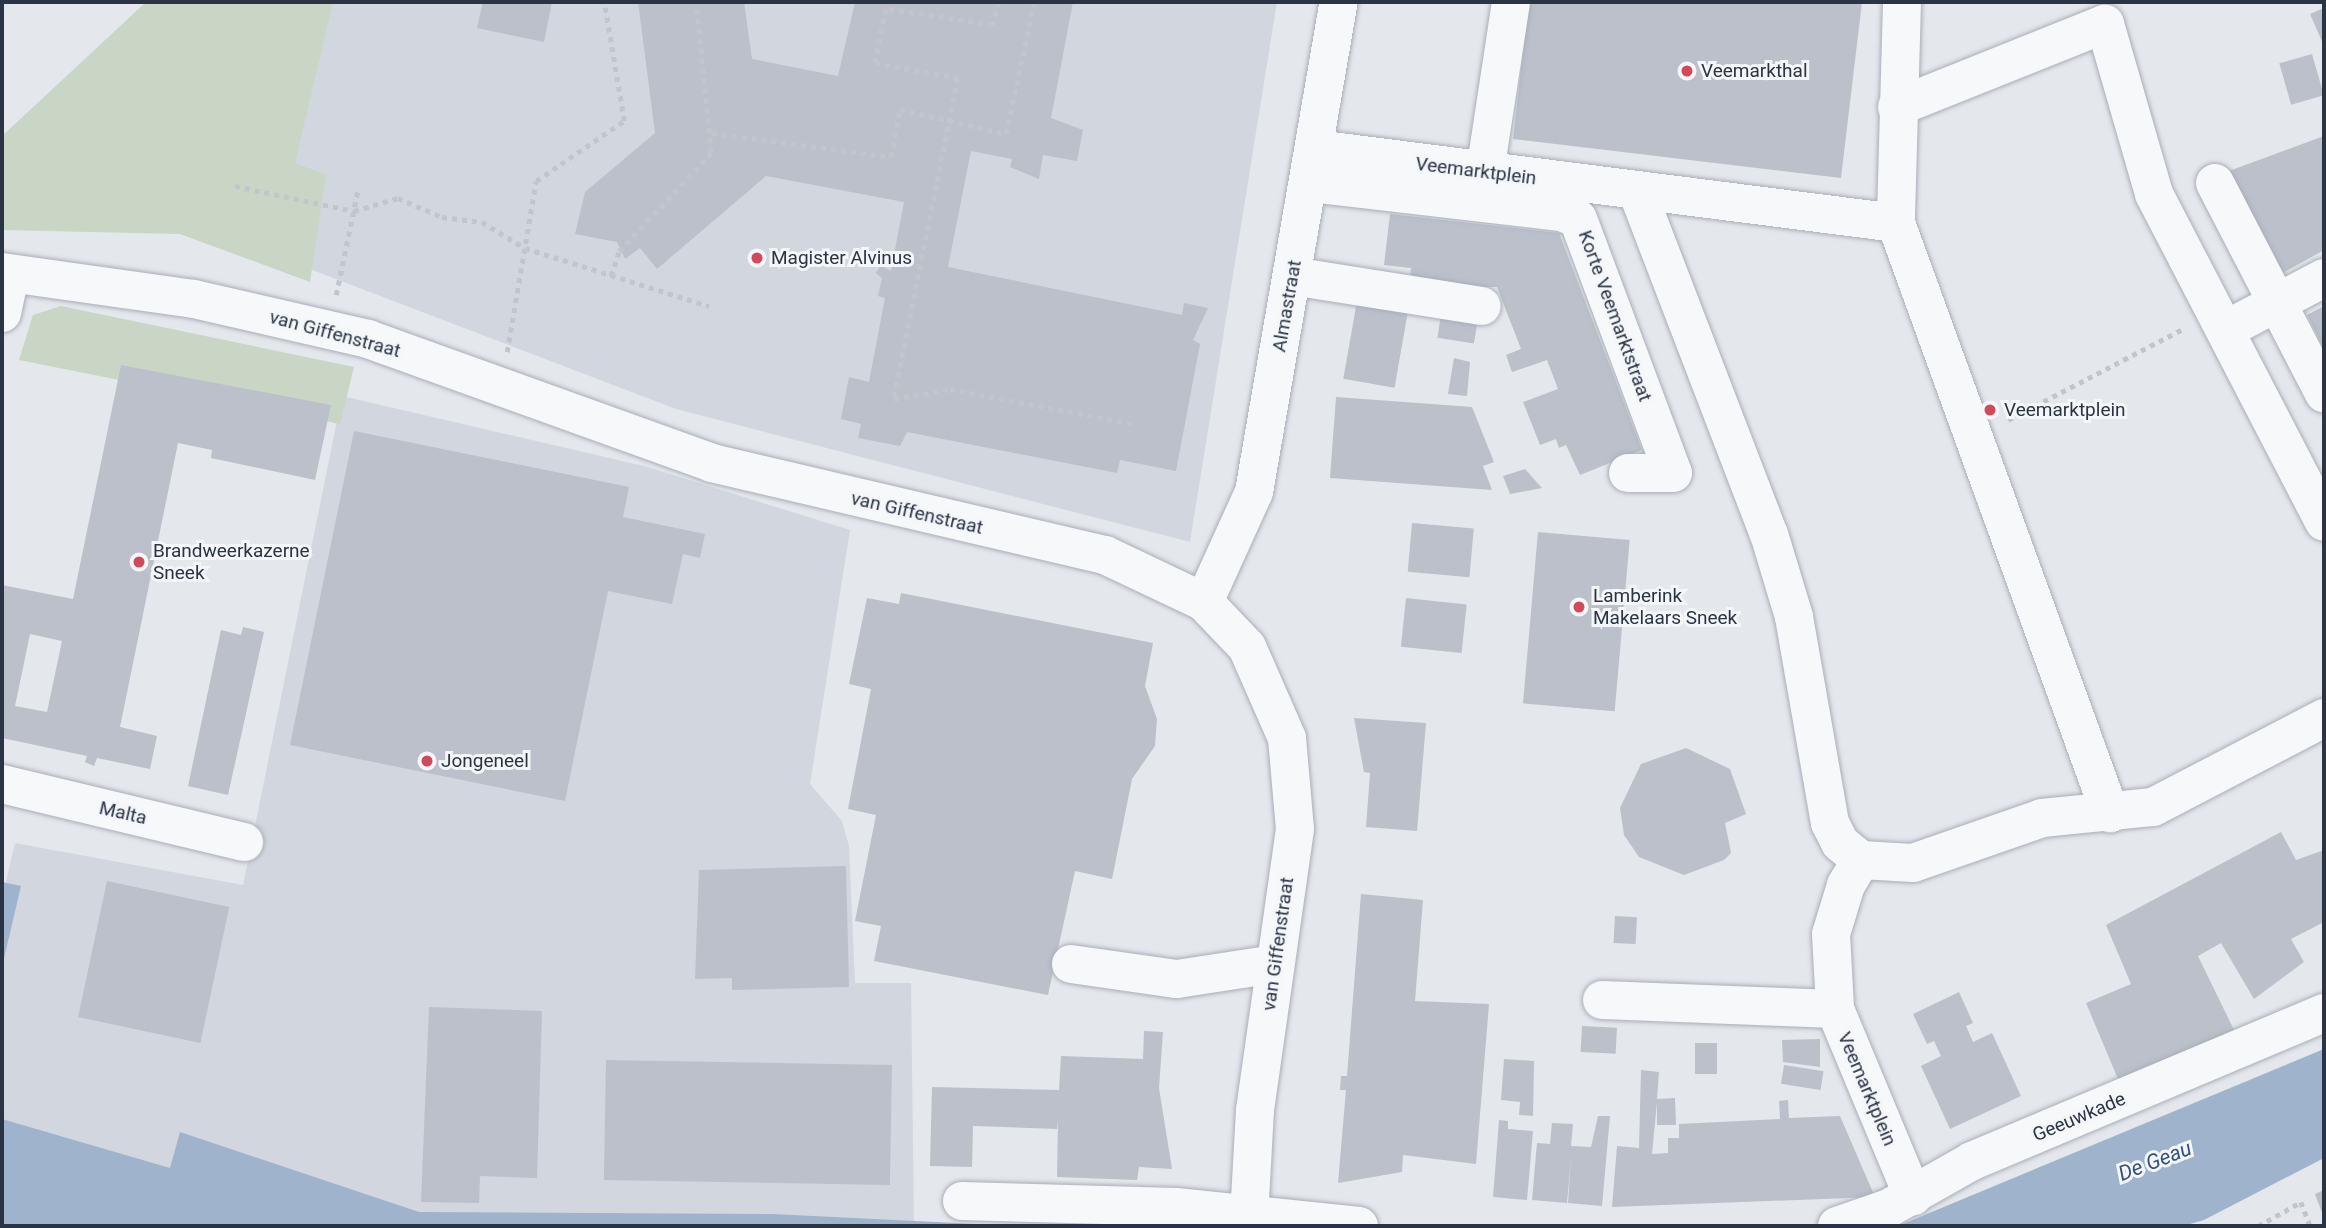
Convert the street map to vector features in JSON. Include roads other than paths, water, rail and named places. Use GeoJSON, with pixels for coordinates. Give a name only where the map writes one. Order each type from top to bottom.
{"type":"FeatureCollection","features":[{"type":"Feature","properties":{"kind":"street","name":"Almastraat"},"geometry":{"type":"LineString","coordinates":[[1204,602],[1254,492],[1339,2]]}},
{"type":"Feature","properties":{"kind":"street"},"geometry":{"type":"LineString","coordinates":[[1485,172],[1511,2]]}},
{"type":"Feature","properties":{"kind":"street"},"geometry":{"type":"LineString","coordinates":[[1902,2],[1897,107],[1896,223],[2110,813]]}},
{"type":"Feature","properties":{"kind":"street"},"geometry":{"type":"LineString","coordinates":[[1897,107],[2105,24],[2154,194],[2211,326],[2324,522]]}},
{"type":"Feature","properties":{"kind":"street","name":"Veemarktplein"},"geometry":{"type":"LineString","coordinates":[[1312,166],[1485,172],[1896,223]]}},
{"type":"Feature","properties":{"kind":"street","name":"Korte Veemarktstraat"},"geometry":{"type":"LineString","coordinates":[[1312,166],[1578,219],[1673,473],[1628,473]]}},
{"type":"Feature","properties":{"kind":"street"},"geometry":{"type":"LineString","coordinates":[[2215,183],[2324,393]]}},
{"type":"Feature","properties":{"kind":"street"},"geometry":{"type":"LineString","coordinates":[[1637,191],[1769,534],[1794,617],[1830,822],[1840,843],[1861,860],[1913,863],[2042,818],[2153,807],[2324,718]]}},
{"type":"Feature","properties":{"kind":"street"},"geometry":{"type":"LineString","coordinates":[[2,313],[6,273]]}},
{"type":"Feature","properties":{"kind":"street","name":"van Giffenstraat"},"geometry":{"type":"LineString","coordinates":[[6,273],[194,299],[328,330],[501,387],[712,463],[1105,555],[1204,602],[1247,647],[1287,738],[1295,829],[1255,1110],[1250,1219]]}},
{"type":"Feature","properties":{"kind":"street"},"geometry":{"type":"LineString","coordinates":[[1292,276],[1482,306]]}},
{"type":"Feature","properties":{"kind":"street"},"geometry":{"type":"LineString","coordinates":[[2211,326],[2277,303],[2324,278]]}},
{"type":"Feature","properties":{"kind":"street","name":"Malta"},"geometry":{"type":"LineString","coordinates":[[2,784],[244,842]]}},
{"type":"Feature","properties":{"kind":"street","name":"Veemarktplein"},"geometry":{"type":"LineString","coordinates":[[1861,860],[1846,885],[1831,934],[1835,1009],[1913,1196]]}},
{"type":"Feature","properties":{"kind":"street"},"geometry":{"type":"LineString","coordinates":[[1071,964],[1177,979],[1275,964]]}},
{"type":"Feature","properties":{"kind":"street"},"geometry":{"type":"LineString","coordinates":[[1602,1000],[1835,1009]]}},
{"type":"Feature","properties":{"kind":"street","name":"Geeuwkade"},"geometry":{"type":"LineString","coordinates":[[1837,1226],[1913,1196],[1972,1161],[2324,1013]]}},
{"type":"Feature","properties":{"kind":"street"},"geometry":{"type":"LineString","coordinates":[[962,1201],[1176,1207],[1250,1219],[1359,1226]]}},
{"type":"Feature","properties":{"kind":"water"},"geometry":{"type":"Polygon","coordinates":[[[2,882],[21,886],[2,967],[2,882]]]}},
{"type":"Feature","properties":{"kind":"water","name":"De Geau"},"geometry":{"type":"Polygon","coordinates":[[[2324,1049],[2324,1158],[2204,1220],[2183,1226],[1898,1226],[2324,1049]]]}},
{"type":"Feature","properties":{"kind":"water"},"geometry":{"type":"Polygon","coordinates":[[[2,1119],[170,1168],[180,1132],[419,1212],[772,1214],[1019,1226],[2,1226],[2,1119]]]}},
{"type":"Feature","properties":{"kind":"place","name":"Veemarkthal"},"geometry":{"type":"Point","coordinates":[1687,71]}},
{"type":"Feature","properties":{"kind":"place","name":"Magister Alvinus"},"geometry":{"type":"Point","coordinates":[757,258]}},
{"type":"Feature","properties":{"kind":"place","name":"Veemarktplein"},"geometry":{"type":"Point","coordinates":[1990,410]}},
{"type":"Feature","properties":{"kind":"place","name":"Brandweerkazerne Sneek"},"geometry":{"type":"Point","coordinates":[139,562]}},
{"type":"Feature","properties":{"kind":"place","name":"Lamberink Makelaars Sneek"},"geometry":{"type":"Point","coordinates":[1579,607]}},
{"type":"Feature","properties":{"kind":"place","name":"Jongeneel"},"geometry":{"type":"Point","coordinates":[427,761]}}]}
